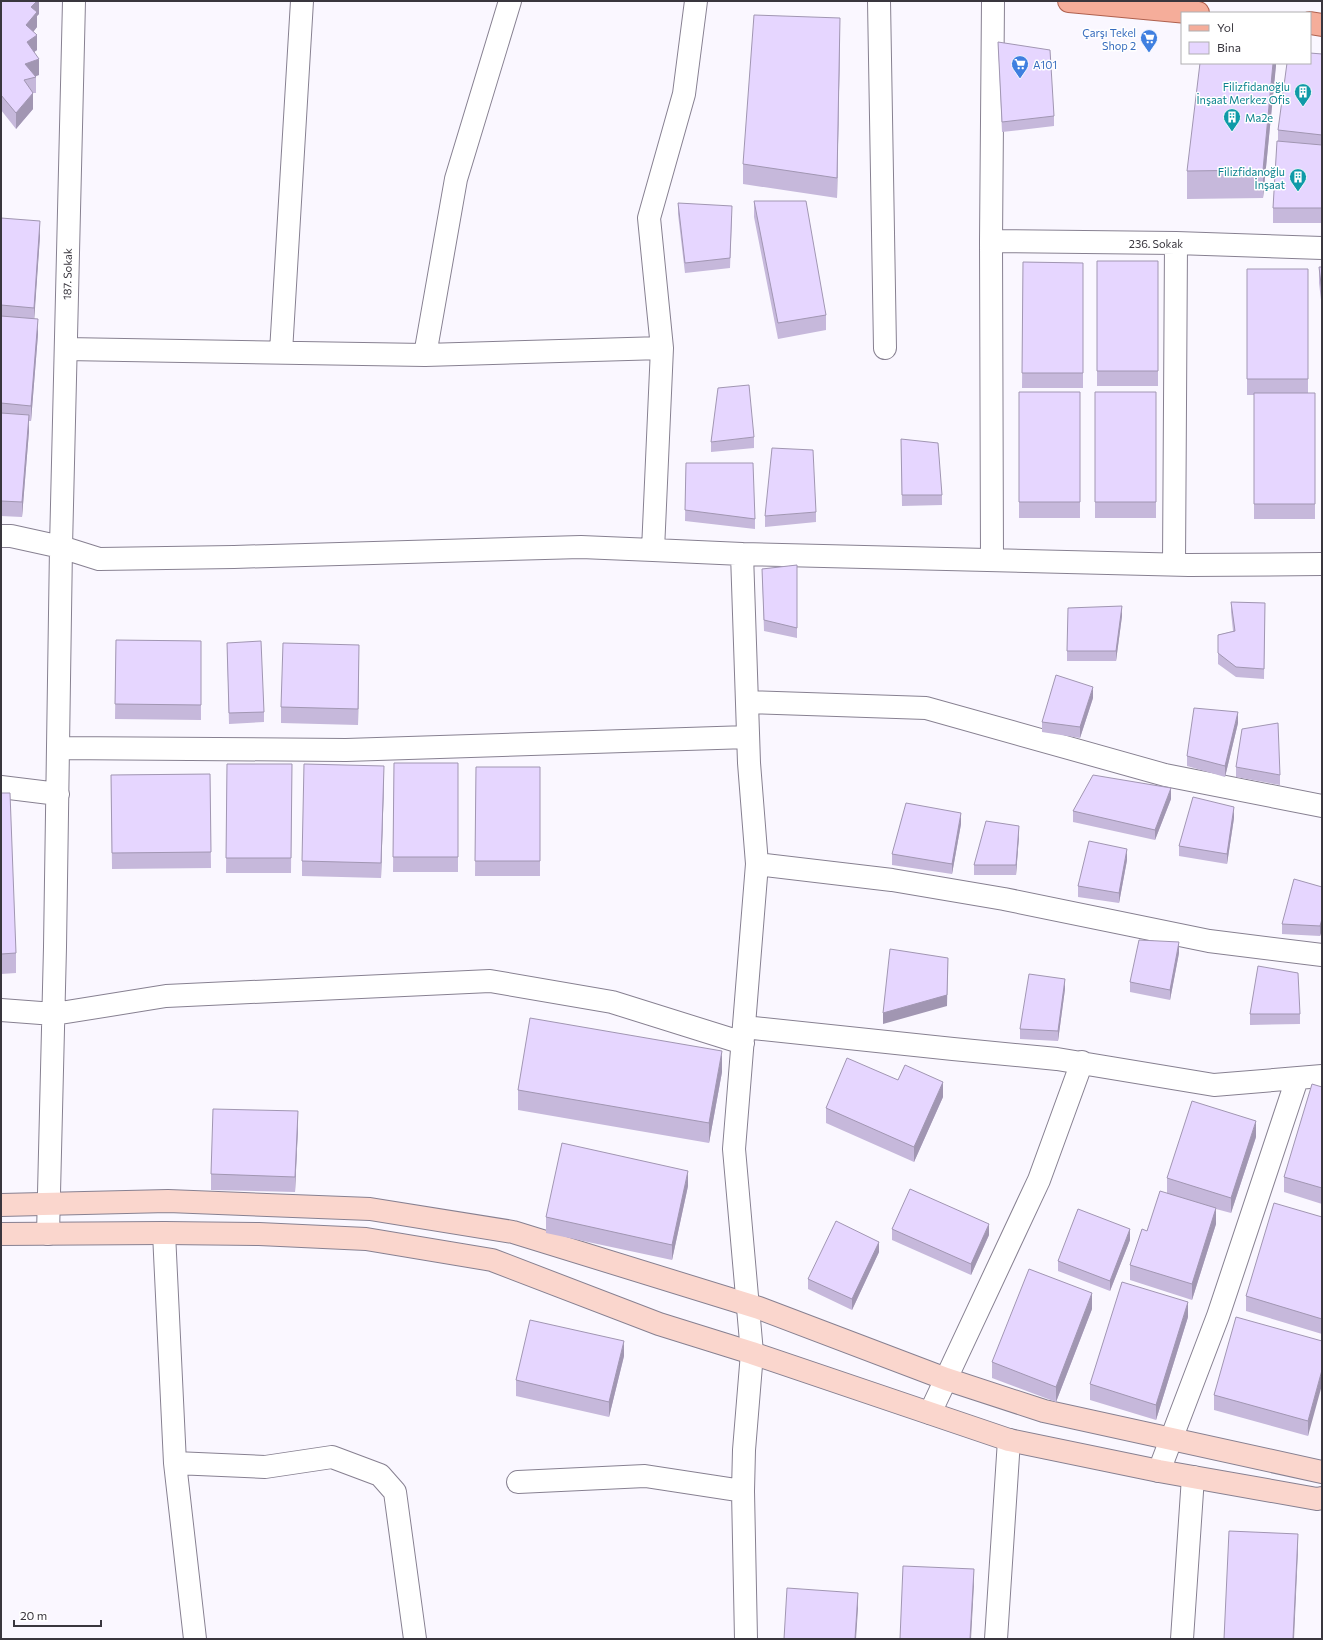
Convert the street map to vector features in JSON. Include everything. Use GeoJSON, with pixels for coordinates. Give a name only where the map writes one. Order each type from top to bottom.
{"type":"FeatureCollection","features":[{"type":"Feature","properties":{"kind":"main road"},"geometry":{"type":"LineString","coordinates":[[1069,1],[1187,12]]}},
{"type":"Feature","properties":{"kind":"main road"},"geometry":{"type":"LineString","coordinates":[[1311,24],[1322,25]]}},
{"type":"Feature","properties":{"kind":"main road"},"geometry":{"type":"LineString","coordinates":[[1,1205],[168,1201],[370,1209],[513,1232],[748,1304],[946,1379],[1044,1411],[1322,1472]]}},
{"type":"Feature","properties":{"kind":"main road"},"geometry":{"type":"LineString","coordinates":[[1,1234],[259,1234],[366,1239],[492,1260],[659,1324],[752,1353],[1009,1440],[1159,1471],[1317,1499],[1322,1498]]}},
{"type":"Feature","properties":{"kind":"street","name":"187. Sokak"},"geometry":{"type":"LineString","coordinates":[[48,1234],[54,1014],[61,547],[74,1]]}},
{"type":"Feature","properties":{"kind":"street"},"geometry":{"type":"LineString","coordinates":[[281,352],[302,1]]}},
{"type":"Feature","properties":{"kind":"street"},"geometry":{"type":"LineString","coordinates":[[425,355],[456,179],[510,1]]}},
{"type":"Feature","properties":{"kind":"street"},"geometry":{"type":"LineString","coordinates":[[653,550],[662,348],[649,218],[684,94],[696,1]]}},
{"type":"Feature","properties":{"kind":"street"},"geometry":{"type":"LineString","coordinates":[[879,1],[886,348]]}},
{"type":"Feature","properties":{"kind":"street"},"geometry":{"type":"LineString","coordinates":[[992,560],[991,241],[994,1]]}},
{"type":"Feature","properties":{"kind":"street","name":"236. Sokak"},"geometry":{"type":"LineString","coordinates":[[991,241],[1176,243],[1322,248]]}},
{"type":"Feature","properties":{"kind":"street"},"geometry":{"type":"LineString","coordinates":[[1174,564],[1176,243]]}},
{"type":"Feature","properties":{"kind":"street"},"geometry":{"type":"LineString","coordinates":[[66,349],[425,355],[662,348]]}},
{"type":"Feature","properties":{"kind":"street"},"geometry":{"type":"LineString","coordinates":[[1,536],[12,536],[61,547],[99,559],[234,557],[581,547],[742,554],[992,560],[1174,564],[1322,564]]}},
{"type":"Feature","properties":{"kind":"street"},"geometry":{"type":"LineString","coordinates":[[742,554],[749,763],[757,864],[734,1149],[752,1353],[744,1450],[743,1491],[746,1639]]}},
{"type":"Feature","properties":{"kind":"street"},"geometry":{"type":"LineString","coordinates":[[747,702],[926,708],[1165,775],[1322,806]]}},
{"type":"Feature","properties":{"kind":"street"},"geometry":{"type":"LineString","coordinates":[[58,748],[346,750],[748,737]]}},
{"type":"Feature","properties":{"kind":"street"},"geometry":{"type":"LineString","coordinates":[[1,786],[58,794]]}},
{"type":"Feature","properties":{"kind":"street"},"geometry":{"type":"LineString","coordinates":[[757,864],[892,880],[1004,899],[1209,941],[1322,955]]}},
{"type":"Feature","properties":{"kind":"street"},"geometry":{"type":"LineString","coordinates":[[1,1010],[54,1014],[166,996],[490,980],[612,1002],[744,1035],[1082,1062],[1214,1085],[1322,1076]]}},
{"type":"Feature","properties":{"kind":"street"},"geometry":{"type":"LineString","coordinates":[[930,1413],[1039,1180],[1082,1062]]}},
{"type":"Feature","properties":{"kind":"street"},"geometry":{"type":"LineString","coordinates":[[1159,1471],[1218,1316],[1297,1079]]}},
{"type":"Feature","properties":{"kind":"street"},"geometry":{"type":"LineString","coordinates":[[164,1233],[175,1463],[195,1639]]}},
{"type":"Feature","properties":{"kind":"street"},"geometry":{"type":"LineString","coordinates":[[996,1639],[1009,1440]]}},
{"type":"Feature","properties":{"kind":"street"},"geometry":{"type":"LineString","coordinates":[[175,1463],[265,1467],[332,1457],[380,1475],[395,1492],[415,1639]]}},
{"type":"Feature","properties":{"kind":"street"},"geometry":{"type":"LineString","coordinates":[[518,1482],[645,1476],[743,1491]]}},
{"type":"Feature","properties":{"kind":"street"},"geometry":{"type":"LineString","coordinates":[[1182,1639],[1193,1477]]}},
{"type":"Feature","properties":{"kind":"building"},"geometry":{"type":"Polygon","coordinates":[[[1,1],[37,1],[31,7],[37,12],[26,25],[37,35],[27,42],[39,59],[25,64],[36,77],[24,80],[33,93],[16,113],[1,95],[1,1]]]}},
{"type":"Feature","properties":{"kind":"building"},"geometry":{"type":"Polygon","coordinates":[[[754,15],[840,18],[837,178],[743,164],[754,15]]]}},
{"type":"Feature","properties":{"kind":"building"},"geometry":{"type":"Polygon","coordinates":[[[998,42],[1050,50],[1054,116],[1002,122],[998,42]]]}},
{"type":"Feature","properties":{"kind":"building","name":"Filizfidanoğlu İnşaat Merkez Ofis"},"geometry":{"type":"Polygon","coordinates":[[[1311,53],[1322,54],[1322,135],[1278,130],[1287,64],[1311,64],[1311,53]]]}},
{"type":"Feature","properties":{"kind":"building","name":"Ma2e"},"geometry":{"type":"Polygon","coordinates":[[[1200,64],[1273,64],[1263,170],[1187,171],[1200,64]]]}},
{"type":"Feature","properties":{"kind":"building","name":"Filizfidanoğlu İnşaat"},"geometry":{"type":"Polygon","coordinates":[[[1277,141],[1322,145],[1322,208],[1273,208],[1277,141]]]}},
{"type":"Feature","properties":{"kind":"building"},"geometry":{"type":"Polygon","coordinates":[[[754,201],[806,201],[826,315],[778,323],[754,201]]]}},
{"type":"Feature","properties":{"kind":"building"},"geometry":{"type":"Polygon","coordinates":[[[678,203],[732,206],[730,258],[685,263],[678,203]]]}},
{"type":"Feature","properties":{"kind":"building"},"geometry":{"type":"Polygon","coordinates":[[[1,218],[40,221],[34,308],[1,305],[1,218]]]}},
{"type":"Feature","properties":{"kind":"building"},"geometry":{"type":"Polygon","coordinates":[[[1097,261],[1158,261],[1158,371],[1097,371],[1097,261]]]}},
{"type":"Feature","properties":{"kind":"building"},"geometry":{"type":"Polygon","coordinates":[[[1023,262],[1083,263],[1083,373],[1022,373],[1023,262]]]}},
{"type":"Feature","properties":{"kind":"building"},"geometry":{"type":"Polygon","coordinates":[[[1319,267],[1322,267],[1322,292],[1319,267]]]}},
{"type":"Feature","properties":{"kind":"building"},"geometry":{"type":"Polygon","coordinates":[[[1247,269],[1308,269],[1308,379],[1247,379],[1247,269]]]}},
{"type":"Feature","properties":{"kind":"building"},"geometry":{"type":"Polygon","coordinates":[[[1,316],[38,319],[31,406],[1,403],[1,316]]]}},
{"type":"Feature","properties":{"kind":"building"},"geometry":{"type":"Polygon","coordinates":[[[749,385],[754,437],[711,442],[718,388],[749,385]]]}},
{"type":"Feature","properties":{"kind":"building"},"geometry":{"type":"Polygon","coordinates":[[[1019,392],[1080,392],[1080,502],[1019,502],[1019,392]]]}},
{"type":"Feature","properties":{"kind":"building"},"geometry":{"type":"Polygon","coordinates":[[[1095,392],[1156,392],[1156,502],[1095,502],[1095,392]]]}},
{"type":"Feature","properties":{"kind":"building"},"geometry":{"type":"Polygon","coordinates":[[[1254,393],[1315,393],[1315,504],[1254,504],[1254,393]]]}},
{"type":"Feature","properties":{"kind":"building"},"geometry":{"type":"Polygon","coordinates":[[[1,413],[29,415],[22,502],[1,501],[1,413]]]}},
{"type":"Feature","properties":{"kind":"building"},"geometry":{"type":"Polygon","coordinates":[[[901,439],[938,443],[942,495],[902,495],[901,439]]]}},
{"type":"Feature","properties":{"kind":"building"},"geometry":{"type":"Polygon","coordinates":[[[772,448],[813,450],[816,512],[765,516],[772,448]]]}},
{"type":"Feature","properties":{"kind":"building"},"geometry":{"type":"Polygon","coordinates":[[[686,463],[753,463],[755,519],[685,510],[686,463]]]}},
{"type":"Feature","properties":{"kind":"building"},"geometry":{"type":"Polygon","coordinates":[[[797,565],[797,628],[764,620],[762,569],[797,565]]]}},
{"type":"Feature","properties":{"kind":"building"},"geometry":{"type":"Polygon","coordinates":[[[1231,602],[1265,603],[1264,669],[1236,667],[1218,653],[1218,635],[1235,631],[1231,602]]]}},
{"type":"Feature","properties":{"kind":"building"},"geometry":{"type":"Polygon","coordinates":[[[1122,606],[1116,651],[1067,651],[1068,608],[1122,606]]]}},
{"type":"Feature","properties":{"kind":"building"},"geometry":{"type":"Polygon","coordinates":[[[116,640],[201,641],[201,705],[115,704],[116,640]]]}},
{"type":"Feature","properties":{"kind":"building"},"geometry":{"type":"Polygon","coordinates":[[[261,641],[264,712],[229,713],[227,643],[261,641]]]}},
{"type":"Feature","properties":{"kind":"building"},"geometry":{"type":"Polygon","coordinates":[[[283,643],[359,645],[358,709],[281,707],[283,643]]]}},
{"type":"Feature","properties":{"kind":"building"},"geometry":{"type":"Polygon","coordinates":[[[1056,675],[1093,687],[1080,727],[1042,722],[1056,675]]]}},
{"type":"Feature","properties":{"kind":"building"},"geometry":{"type":"Polygon","coordinates":[[[1194,708],[1238,712],[1225,766],[1187,756],[1194,708]]]}},
{"type":"Feature","properties":{"kind":"building"},"geometry":{"type":"Polygon","coordinates":[[[1278,723],[1280,775],[1236,767],[1242,729],[1278,723]]]}},
{"type":"Feature","properties":{"kind":"building"},"geometry":{"type":"Polygon","coordinates":[[[394,763],[458,763],[458,857],[393,857],[394,763]]]}},
{"type":"Feature","properties":{"kind":"building"},"geometry":{"type":"Polygon","coordinates":[[[227,764],[292,764],[291,858],[226,858],[227,764]]]}},
{"type":"Feature","properties":{"kind":"building"},"geometry":{"type":"Polygon","coordinates":[[[304,764],[384,766],[381,863],[302,861],[304,764]]]}},
{"type":"Feature","properties":{"kind":"building"},"geometry":{"type":"Polygon","coordinates":[[[476,767],[540,767],[540,861],[475,861],[476,767]]]}},
{"type":"Feature","properties":{"kind":"building"},"geometry":{"type":"Polygon","coordinates":[[[210,774],[211,852],[112,853],[111,775],[210,774]]]}},
{"type":"Feature","properties":{"kind":"building"},"geometry":{"type":"Polygon","coordinates":[[[1093,775],[1171,788],[1155,830],[1073,811],[1093,775]]]}},
{"type":"Feature","properties":{"kind":"building"},"geometry":{"type":"Polygon","coordinates":[[[1,793],[10,793],[16,953],[1,954],[1,793]]]}},
{"type":"Feature","properties":{"kind":"building"},"geometry":{"type":"Polygon","coordinates":[[[1193,797],[1234,807],[1227,854],[1179,846],[1193,797]]]}},
{"type":"Feature","properties":{"kind":"building"},"geometry":{"type":"Polygon","coordinates":[[[906,803],[961,813],[952,864],[892,854],[906,803]]]}},
{"type":"Feature","properties":{"kind":"building"},"geometry":{"type":"Polygon","coordinates":[[[986,821],[1019,826],[1016,865],[974,865],[986,821]]]}},
{"type":"Feature","properties":{"kind":"building"},"geometry":{"type":"Polygon","coordinates":[[[1089,841],[1127,849],[1119,893],[1078,886],[1089,841]]]}},
{"type":"Feature","properties":{"kind":"building"},"geometry":{"type":"Polygon","coordinates":[[[1294,879],[1322,887],[1322,919],[1320,926],[1282,924],[1294,879]]]}},
{"type":"Feature","properties":{"kind":"building"},"geometry":{"type":"Polygon","coordinates":[[[1139,940],[1179,942],[1170,990],[1130,982],[1139,940]]]}},
{"type":"Feature","properties":{"kind":"building"},"geometry":{"type":"Polygon","coordinates":[[[890,949],[948,958],[947,995],[883,1013],[890,949]]]}},
{"type":"Feature","properties":{"kind":"building"},"geometry":{"type":"Polygon","coordinates":[[[1258,966],[1298,973],[1300,1014],[1250,1014],[1258,966]]]}},
{"type":"Feature","properties":{"kind":"building"},"geometry":{"type":"Polygon","coordinates":[[[1029,974],[1065,979],[1058,1031],[1020,1029],[1029,974]]]}},
{"type":"Feature","properties":{"kind":"building"},"geometry":{"type":"Polygon","coordinates":[[[530,1018],[722,1051],[709,1123],[518,1090],[530,1018]]]}},
{"type":"Feature","properties":{"kind":"building"},"geometry":{"type":"Polygon","coordinates":[[[847,1058],[898,1080],[905,1065],[943,1082],[914,1147],[826,1108],[847,1058]]]}},
{"type":"Feature","properties":{"kind":"building"},"geometry":{"type":"Polygon","coordinates":[[[1312,1084],[1322,1087],[1322,1188],[1284,1177],[1312,1084]]]}},
{"type":"Feature","properties":{"kind":"building"},"geometry":{"type":"Polygon","coordinates":[[[1192,1101],[1256,1121],[1231,1198],[1167,1178],[1192,1101]]]}},
{"type":"Feature","properties":{"kind":"building"},"geometry":{"type":"Polygon","coordinates":[[[213,1109],[298,1111],[295,1177],[211,1174],[213,1109]]]}},
{"type":"Feature","properties":{"kind":"building"},"geometry":{"type":"Polygon","coordinates":[[[562,1143],[688,1171],[672,1245],[546,1217],[562,1143]]]}},
{"type":"Feature","properties":{"kind":"building"},"geometry":{"type":"Polygon","coordinates":[[[910,1189],[989,1224],[971,1264],[892,1229],[910,1189]]]}},
{"type":"Feature","properties":{"kind":"building"},"geometry":{"type":"Polygon","coordinates":[[[1160,1191],[1216,1208],[1192,1284],[1130,1265],[1142,1229],[1147,1231],[1160,1191]]]}},
{"type":"Feature","properties":{"kind":"building"},"geometry":{"type":"Polygon","coordinates":[[[1274,1203],[1322,1217],[1322,1319],[1246,1296],[1274,1203]]]}},
{"type":"Feature","properties":{"kind":"building"},"geometry":{"type":"Polygon","coordinates":[[[1078,1209],[1130,1229],[1110,1281],[1058,1261],[1078,1209]]]}},
{"type":"Feature","properties":{"kind":"building"},"geometry":{"type":"Polygon","coordinates":[[[836,1221],[879,1242],[852,1299],[808,1279],[836,1221]]]}},
{"type":"Feature","properties":{"kind":"building"},"geometry":{"type":"Polygon","coordinates":[[[1029,1269],[1092,1293],[1056,1387],[992,1362],[1029,1269]]]}},
{"type":"Feature","properties":{"kind":"building"},"geometry":{"type":"Polygon","coordinates":[[[1122,1282],[1188,1302],[1156,1405],[1090,1384],[1122,1282]]]}},
{"type":"Feature","properties":{"kind":"building"},"geometry":{"type":"Polygon","coordinates":[[[1236,1317],[1322,1341],[1322,1370],[1308,1421],[1214,1395],[1236,1317]]]}},
{"type":"Feature","properties":{"kind":"building"},"geometry":{"type":"Polygon","coordinates":[[[530,1320],[624,1341],[609,1402],[516,1380],[530,1320]]]}},
{"type":"Feature","properties":{"kind":"building"},"geometry":{"type":"Polygon","coordinates":[[[1229,1531],[1298,1534],[1293,1639],[1224,1639],[1229,1531]]]}},
{"type":"Feature","properties":{"kind":"building"},"geometry":{"type":"Polygon","coordinates":[[[903,1566],[974,1569],[970,1639],[900,1639],[903,1566]]]}},
{"type":"Feature","properties":{"kind":"building"},"geometry":{"type":"Polygon","coordinates":[[[787,1588],[858,1593],[855,1639],[784,1639],[787,1588]]]}},
{"type":"Feature","properties":{"kind":"place","name":"Çarşı Tekel Shop 2"},"geometry":{"type":"Point","coordinates":[1149,53]}},
{"type":"Feature","properties":{"kind":"place","name":"A101"},"geometry":{"type":"Point","coordinates":[1020,79]}},
{"type":"Feature","properties":{"kind":"place","name":"Filizfidanoğlu İnşaat Merkez Ofis"},"geometry":{"type":"Point","coordinates":[1303,107]}},
{"type":"Feature","properties":{"kind":"place","name":"Ma2e"},"geometry":{"type":"Point","coordinates":[1232,132]}},
{"type":"Feature","properties":{"kind":"place","name":"Filizfidanoğlu İnşaat"},"geometry":{"type":"Point","coordinates":[1298,192]}}]}
